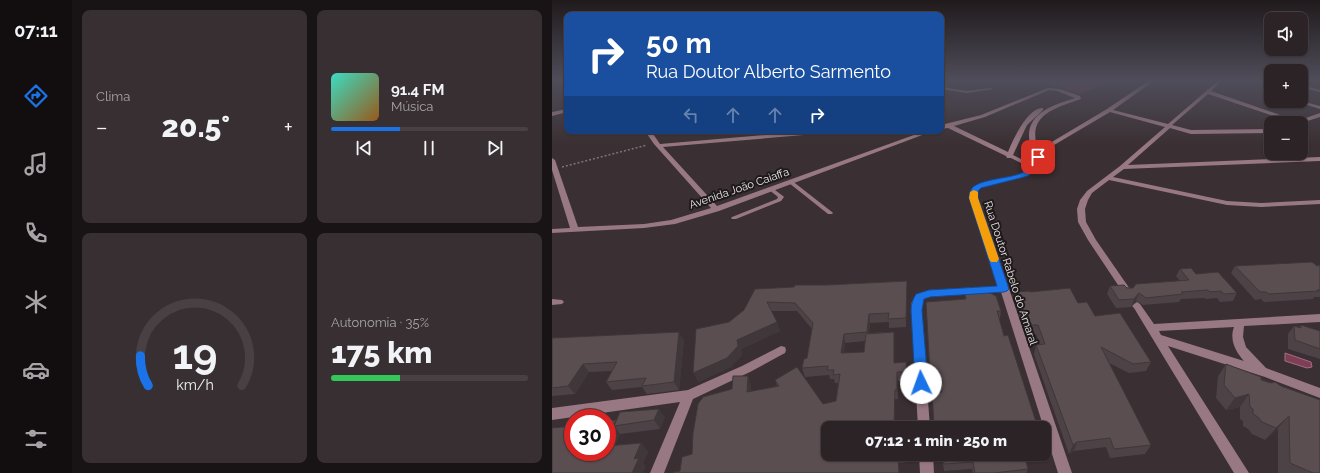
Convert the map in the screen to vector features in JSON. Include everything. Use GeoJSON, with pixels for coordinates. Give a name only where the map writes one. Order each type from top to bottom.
{"type":"FeatureCollection","features":[{"type":"Feature","properties":{"kind":"street"},"geometry":{"type":"LineString","coordinates":[[944,125],[983,116],[1017,102]]}},
{"type":"Feature","properties":{"kind":"street"},"geometry":{"type":"LineString","coordinates":[[1010,157],[1020,130],[1029,118],[1055,102]]}},
{"type":"Feature","properties":{"kind":"street"},"geometry":{"type":"LineString","coordinates":[[1038,157],[1031,142],[1034,123],[1050,110],[1069,102]]}},
{"type":"Feature","properties":{"kind":"street"},"geometry":{"type":"LineString","coordinates":[[944,125],[1035,168],[1038,157],[1047,147],[1121,102]]}},
{"type":"Feature","properties":{"kind":"street"},"geometry":{"type":"LineString","coordinates":[[1127,292],[1096,247],[1082,222],[1081,209],[1084,200],[1089,192],[1122,167],[1196,102]]}},
{"type":"Feature","properties":{"kind":"street"},"geometry":{"type":"LineString","coordinates":[[1238,102],[1278,116]]}},
{"type":"Feature","properties":{"kind":"street"},"geometry":{"type":"LineString","coordinates":[[1308,104],[1320,108]]}},
{"type":"Feature","properties":{"kind":"street"},"geometry":{"type":"LineString","coordinates":[[1110,110],[1168,127],[1191,132],[1264,131]]}},
{"type":"Feature","properties":{"kind":"street"},"geometry":{"type":"LineString","coordinates":[[552,114],[564,111]]}},
{"type":"Feature","properties":{"kind":"street"},"geometry":{"type":"LineString","coordinates":[[1308,120],[1320,115]]}},
{"type":"Feature","properties":{"kind":"street"},"geometry":{"type":"LineString","coordinates":[[650,134],[716,209]]}},
{"type":"Feature","properties":{"kind":"street"},"geometry":{"type":"LineString","coordinates":[[658,144],[793,134]]}},
{"type":"Feature","properties":{"kind":"street","name":"Avenida João Caiaffa"},"geometry":{"type":"LineString","coordinates":[[552,231],[662,224],[686,218],[716,209],[921,134]]}},
{"type":"Feature","properties":{"kind":"street"},"geometry":{"type":"LineString","coordinates":[[1122,167],[1320,159]]}},
{"type":"Feature","properties":{"kind":"street"},"geometry":{"type":"LineString","coordinates":[[552,160],[575,230]]}},
{"type":"Feature","properties":{"kind":"street","name":"Rua Doutor Rabelo do Amaral"},"geometry":{"type":"LineString","coordinates":[[1035,168],[1018,177],[979,186],[974,191],[974,198],[1065,473]]}},
{"type":"Feature","properties":{"kind":"street"},"geometry":{"type":"LineString","coordinates":[[1108,178],[1226,204],[1261,205],[1320,202]]}},
{"type":"Feature","properties":{"kind":"street"},"geometry":{"type":"LineString","coordinates":[[924,421],[916,304],[919,297],[929,293],[1004,289]]}},
{"type":"Feature","properties":{"kind":"street"},"geometry":{"type":"LineString","coordinates":[[1137,306],[1242,473]]}},
{"type":"Feature","properties":{"kind":"street"},"geometry":{"type":"LineString","coordinates":[[1154,333],[1240,323],[1320,318]]}},
{"type":"Feature","properties":{"kind":"street"},"geometry":{"type":"LineString","coordinates":[[1240,323],[1236,331],[1236,338],[1240,347],[1250,360],[1267,373]]}},
{"type":"Feature","properties":{"kind":"street"},"geometry":{"type":"LineString","coordinates":[[1154,333],[1320,393]]}},
{"type":"Feature","properties":{"kind":"street"},"geometry":{"type":"LineString","coordinates":[[552,414],[689,395],[746,369],[782,350]]}},
{"type":"Feature","properties":{"kind":"street"},"geometry":{"type":"LineString","coordinates":[[657,473],[689,395]]}},
{"type":"Feature","properties":{"kind":"street"},"geometry":{"type":"LineString","coordinates":[[926,461],[927,473]]}},
{"type":"Feature","properties":{"kind":"lane"},"geometry":{"type":"LineString","coordinates":[[791,182],[830,213]]}},
{"type":"Feature","properties":{"kind":"lane"},"geometry":{"type":"LineString","coordinates":[[734,218],[779,200],[781,197],[771,189]]}},
{"type":"Feature","properties":{"kind":"path"},"geometry":{"type":"LineString","coordinates":[[555,169],[658,144]]}},
{"type":"Feature","properties":{"kind":"shaded area"},"geometry":{"type":"Polygon","coordinates":[[[1285,353],[1311,362],[1312,367],[1307,368],[1285,361],[1285,353]]]}},
{"type":"Feature","properties":{"kind":"building"},"geometry":{"type":"Polygon","coordinates":[[[1312,262],[1317,266],[1320,265],[1320,290],[1317,290],[1319,291],[1269,294],[1266,292],[1260,292],[1235,266],[1312,262]]]}},
{"type":"Feature","properties":{"kind":"building"},"geometry":{"type":"Polygon","coordinates":[[[1191,268],[1196,274],[1218,272],[1237,293],[1224,294],[1221,291],[1210,292],[1208,290],[1181,292],[1183,294],[1146,298],[1139,293],[1134,299],[1119,300],[1110,286],[1124,285],[1127,288],[1133,288],[1136,284],[1189,280],[1180,269],[1191,268]]]}},
{"type":"Feature","properties":{"kind":"building"},"geometry":{"type":"Polygon","coordinates":[[[907,281],[906,318],[888,319],[889,313],[869,314],[867,332],[844,334],[841,353],[864,352],[866,334],[894,332],[894,363],[906,362],[907,372],[897,372],[894,421],[821,421],[821,461],[898,461],[899,473],[673,473],[680,471],[682,457],[692,454],[693,433],[698,404],[703,397],[732,389],[733,376],[748,376],[747,392],[779,386],[775,380],[797,367],[823,404],[836,401],[840,374],[833,375],[834,370],[827,370],[828,366],[802,368],[804,359],[807,358],[813,323],[795,303],[767,302],[777,322],[737,340],[738,346],[727,358],[693,373],[696,329],[729,322],[744,310],[755,289],[794,287],[795,285],[907,281]]]}},
{"type":"Feature","properties":{"kind":"building"},"geometry":{"type":"Polygon","coordinates":[[[1070,288],[1078,303],[1087,302],[1095,316],[1120,313],[1151,362],[1133,364],[1101,347],[1151,445],[1114,449],[1110,438],[1077,442],[1073,445],[1036,345],[1045,344],[1038,325],[1029,325],[1016,292],[1070,288]]]}},
{"type":"Feature","properties":{"kind":"building"},"geometry":{"type":"Polygon","coordinates":[[[990,293],[996,296],[1001,311],[997,311],[1004,336],[1008,335],[1036,421],[934,421],[932,392],[942,392],[940,372],[930,373],[926,302],[966,299],[965,294],[990,293]]]}},
{"type":"Feature","properties":{"kind":"building"},"geometry":{"type":"Polygon","coordinates":[[[1301,325],[1320,331],[1320,349],[1295,340],[1294,326],[1301,328],[1301,325]]]}},
{"type":"Feature","properties":{"kind":"building"},"geometry":{"type":"Polygon","coordinates":[[[679,332],[674,382],[642,386],[646,378],[606,382],[617,362],[583,364],[568,386],[552,388],[552,338],[679,332]]]}},
{"type":"Feature","properties":{"kind":"building"},"geometry":{"type":"Polygon","coordinates":[[[1226,364],[1261,377],[1261,380],[1271,383],[1275,382],[1281,386],[1320,400],[1320,473],[1313,473],[1290,463],[1289,416],[1276,428],[1262,422],[1253,414],[1253,409],[1250,407],[1249,394],[1235,398],[1224,385],[1226,364]]]}},
{"type":"Feature","properties":{"kind":"building"},"geometry":{"type":"Polygon","coordinates":[[[659,409],[654,420],[616,426],[616,421],[620,412],[659,409]]]}},
{"type":"Feature","properties":{"kind":"building"},"geometry":{"type":"Polygon","coordinates":[[[564,427],[564,461],[616,461],[616,445],[641,443],[634,459],[639,458],[632,473],[552,473],[552,428],[564,427]]]}},
{"type":"Feature","properties":{"kind":"building"},"geometry":{"type":"Polygon","coordinates":[[[944,461],[1026,461],[1028,469],[994,473],[975,473],[973,462],[944,464],[944,461]]]}},
{"type":"Feature","properties":{"kind":"slow traffic"},"geometry":{"type":"LineString","coordinates":[[974,192],[974,198],[994,259]]}},
{"type":"Feature","properties":{"kind":"route"},"geometry":{"type":"LineString","coordinates":[[921,383],[916,304],[919,297],[923,294],[929,293],[1004,289],[973,194],[979,186],[1013,179],[1026,174],[1035,168],[1038,157]]}}]}
